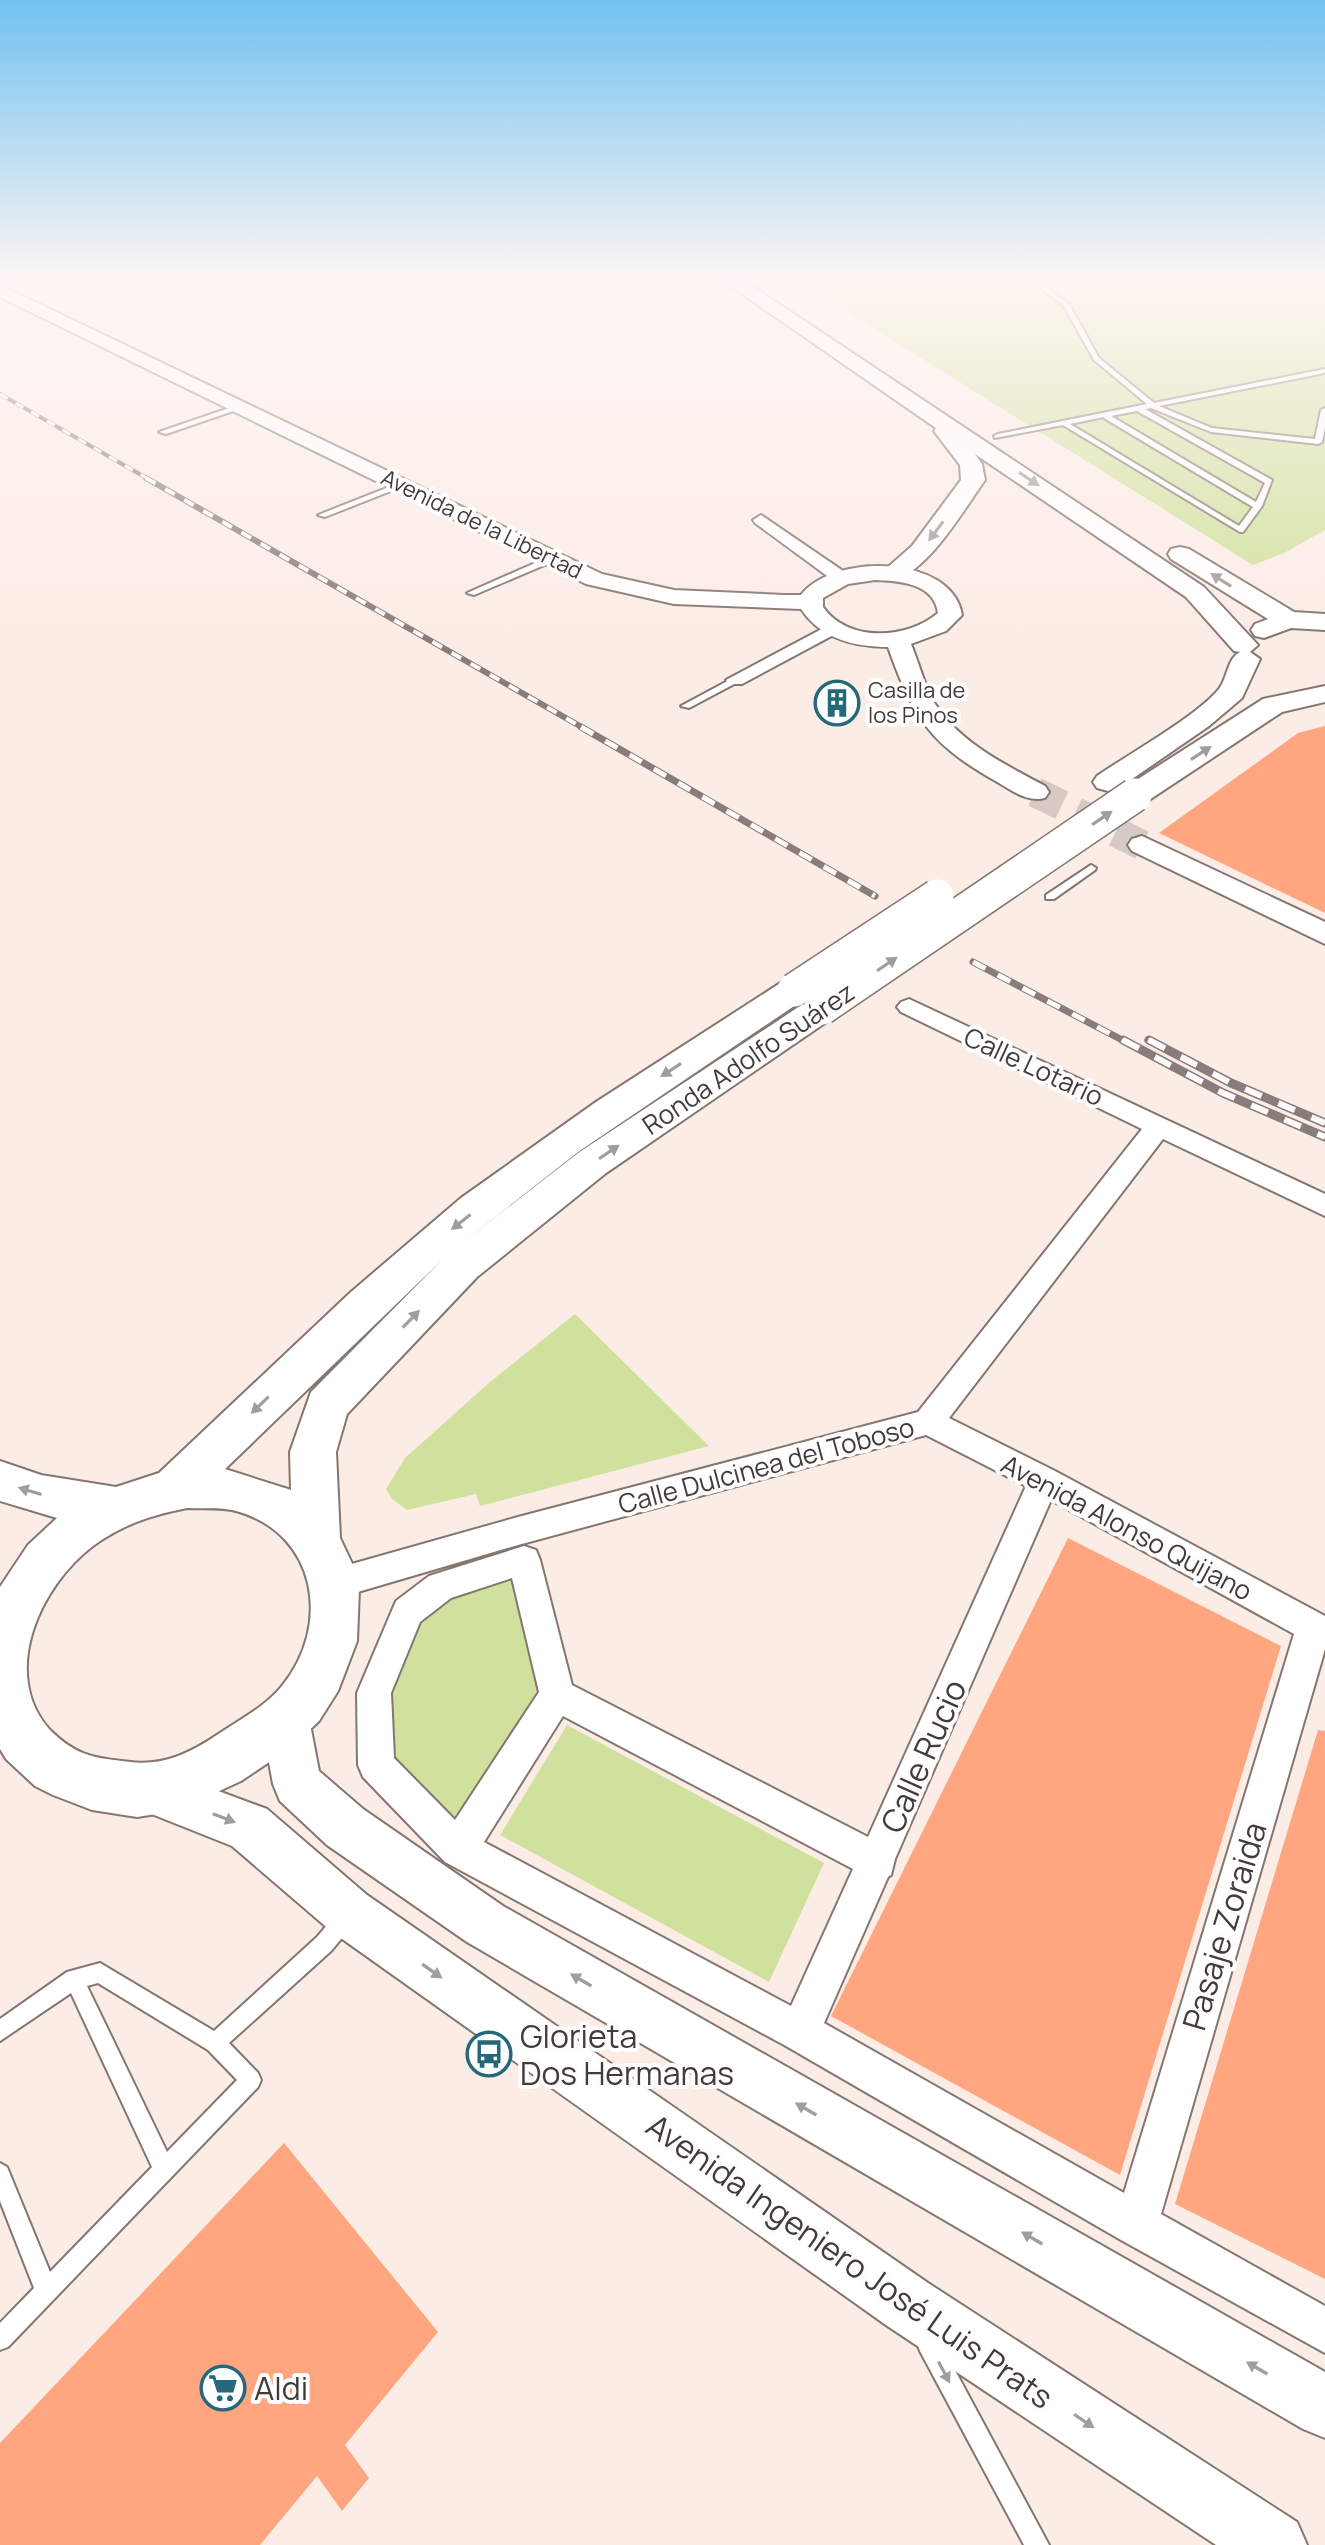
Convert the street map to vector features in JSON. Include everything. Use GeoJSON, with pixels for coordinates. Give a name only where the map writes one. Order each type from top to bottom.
{"type":"FeatureCollection","features":[{"type":"Feature","properties":{"kind":"main road","name":"Avenida de la Libertad"},"geometry":{"type":"LineString","coordinates":[[224,399],[551,559],[623,589],[663,596],[811,602]]}},
{"type":"Feature","properties":{"kind":"main road"},"geometry":{"type":"LineString","coordinates":[[906,399],[1195,592],[1245,652],[1290,686],[1325,694]]}},
{"type":"Feature","properties":{"kind":"main road"},"geometry":{"type":"LineString","coordinates":[[942,399],[1125,518]]}},
{"type":"Feature","properties":{"kind":"main road"},"geometry":{"type":"LineString","coordinates":[[893,574],[921,551],[973,480],[971,464],[937,420]]}},
{"type":"Feature","properties":{"kind":"main road"},"geometry":{"type":"LineString","coordinates":[[1163,542],[1288,620]]}},
{"type":"Feature","properties":{"kind":"main road"},"geometry":{"type":"LineString","coordinates":[[893,574],[930,585],[950,603],[950,615],[940,627],[922,635],[874,639],[833,628],[813,611],[811,602],[815,592],[840,577],[893,574]]}},
{"type":"Feature","properties":{"kind":"main road"},"geometry":{"type":"LineString","coordinates":[[1245,652],[1266,628],[1288,620],[1325,622]]}},
{"type":"Feature","properties":{"kind":"main road"},"geometry":{"type":"LineString","coordinates":[[897,639],[919,697],[931,718],[972,755],[1035,792]]}},
{"type":"Feature","properties":{"kind":"main road","name":"Ronda Adolfo Suárez"},"geometry":{"type":"LineString","coordinates":[[1122,789],[1232,692],[1245,652]]}},
{"type":"Feature","properties":{"kind":"main road","name":"Ronda Adolfo Suárez"},"geometry":{"type":"LineString","coordinates":[[151,1790],[208,1774],[285,1719],[300,1704],[319,1675],[331,1644],[336,1613],[325,1562],[313,1452],[327,1405],[462,1266],[808,999],[1122,789],[1273,705],[1325,694]]}},
{"type":"Feature","properties":{"kind":"main road"},"geometry":{"type":"LineString","coordinates":[[1142,845],[1325,934]]}},
{"type":"Feature","properties":{"kind":"main road","name":"Ronda Adolfo Suárez"},"geometry":{"type":"LineString","coordinates":[[174,1489],[316,1350],[434,1243],[575,1133],[808,999]]}},
{"type":"Feature","properties":{"kind":"main road"},"geometry":{"type":"LineString","coordinates":[[0,1481],[41,1495],[115,1507]]}},
{"type":"Feature","properties":{"kind":"main road"},"geometry":{"type":"LineString","coordinates":[[0,1672],[0,1652],[10,1595],[68,1537],[115,1507],[144,1495],[174,1489],[231,1489],[273,1503],[325,1562]]}},
{"type":"Feature","properties":{"kind":"main road"},"geometry":{"type":"LineString","coordinates":[[0,1682],[5,1708],[18,1733],[18,1761],[94,1785],[151,1790]]}},
{"type":"Feature","properties":{"kind":"main road"},"geometry":{"type":"LineString","coordinates":[[285,1719],[297,1784],[345,1827],[485,1924],[1325,2407]]}},
{"type":"Feature","properties":{"kind":"main road","name":"Avenida Ingeniero José Luis Prats"},"geometry":{"type":"LineString","coordinates":[[151,1790],[249,1827],[349,1913],[907,2304],[1274,2545]]}},
{"type":"Feature","properties":{"kind":"street"},"geometry":{"type":"LineString","coordinates":[[761,520],[840,577]]}},
{"type":"Feature","properties":{"kind":"street"},"geometry":{"type":"LineString","coordinates":[[735,680],[833,628]]}},
{"type":"Feature","properties":{"kind":"street","name":"Calle Lotario"},"geometry":{"type":"LineString","coordinates":[[909,1007],[1325,1206]]}},
{"type":"Feature","properties":{"kind":"street","name":"Calle Dulcinea del Toboso"},"geometry":{"type":"LineString","coordinates":[[325,1562],[518,1531],[928,1422],[1159,1126]]}},
{"type":"Feature","properties":{"kind":"street","name":"Avenida Alonso Quijano"},"geometry":{"type":"LineString","coordinates":[[928,1422],[1044,1480],[1319,1630]]}},
{"type":"Feature","properties":{"kind":"street","name":"Calle Rucio"},"geometry":{"type":"LineString","coordinates":[[800,2032],[878,1862],[1044,1480]]}},
{"type":"Feature","properties":{"kind":"street"},"geometry":{"type":"LineString","coordinates":[[458,1849],[557,1695],[524,1560],[441,1587],[408,1612],[374,1693],[376,1765],[458,1849],[800,2032],[1325,2331]]}},
{"type":"Feature","properties":{"kind":"street","name":"Pasaje Zoraida"},"geometry":{"type":"LineString","coordinates":[[1136,2225],[1319,1630]]}},
{"type":"Feature","properties":{"kind":"street"},"geometry":{"type":"LineString","coordinates":[[557,1695],[878,1862]]}},
{"type":"Feature","properties":{"kind":"lane"},"geometry":{"type":"LineString","coordinates":[[1144,399],[1153,406],[1211,430],[1321,442],[1325,410]]}},
{"type":"Feature","properties":{"kind":"lane"},"geometry":{"type":"LineString","coordinates":[[998,436],[1189,399]]}},
{"type":"Feature","properties":{"kind":"lane"},"geometry":{"type":"LineString","coordinates":[[163,432],[241,407]]}},
{"type":"Feature","properties":{"kind":"lane"},"geometry":{"type":"LineString","coordinates":[[1064,423],[1240,530],[1258,506],[1269,482],[1140,409]]}},
{"type":"Feature","properties":{"kind":"lane"},"geometry":{"type":"LineString","coordinates":[[1107,416],[1258,506]]}},
{"type":"Feature","properties":{"kind":"lane"},"geometry":{"type":"LineString","coordinates":[[322,515],[402,485]]}},
{"type":"Feature","properties":{"kind":"lane"},"geometry":{"type":"LineString","coordinates":[[471,593],[551,559]]}},
{"type":"Feature","properties":{"kind":"lane"},"geometry":{"type":"LineString","coordinates":[[686,706],[735,680]]}},
{"type":"Feature","properties":{"kind":"lane"},"geometry":{"type":"LineString","coordinates":[[1050,897],[1091,868]]}},
{"type":"Feature","properties":{"kind":"lane"},"geometry":{"type":"LineString","coordinates":[[215,2043],[324,1944],[349,1913]]}},
{"type":"Feature","properties":{"kind":"lane"},"geometry":{"type":"LineString","coordinates":[[0,2031],[74,1979],[100,1973],[215,2043],[251,2080],[0,2339]]}},
{"type":"Feature","properties":{"kind":"lane"},"geometry":{"type":"LineString","coordinates":[[74,1979],[164,2170]]}},
{"type":"Feature","properties":{"kind":"lane"},"geometry":{"type":"LineString","coordinates":[[0,2174],[47,2292]]}},
{"type":"Feature","properties":{"kind":"lane"},"geometry":{"type":"LineString","coordinates":[[907,2304],[1037,2545]]}},
{"type":"Feature","properties":{"kind":"green space"},"geometry":{"type":"Polygon","coordinates":[[[986,399],[1325,399],[1325,530],[1284,553],[1253,565],[986,399]]]}},
{"type":"Feature","properties":{"kind":"green space"},"geometry":{"type":"Polygon","coordinates":[[[575,1314],[709,1446],[480,1506],[476,1494],[407,1510],[392,1499],[386,1489],[405,1458],[490,1382],[575,1314]]]}},
{"type":"Feature","properties":{"kind":"green space"},"geometry":{"type":"Polygon","coordinates":[[[524,1560],[557,1695],[458,1849],[376,1765],[408,1612],[524,1560]]]}},
{"type":"Feature","properties":{"kind":"green space"},"geometry":{"type":"Polygon","coordinates":[[[567,1725],[824,1863],[769,1982],[500,1835],[567,1725]]]}},
{"type":"Feature","properties":{"kind":"building"},"geometry":{"type":"Polygon","coordinates":[[[1325,726],[1325,913],[1159,833],[1298,733],[1325,726]]]}},
{"type":"Feature","properties":{"kind":"building"},"geometry":{"type":"Polygon","coordinates":[[[1068,1538],[1281,1646],[1120,2175],[831,2016],[1068,1538]]]}},
{"type":"Feature","properties":{"kind":"building"},"geometry":{"type":"Polygon","coordinates":[[[1318,1730],[1325,1731],[1325,2279],[1175,2204],[1318,1730]]]}},
{"type":"Feature","properties":{"kind":"building","name":"Aldi"},"geometry":{"type":"Polygon","coordinates":[[[284,2143],[438,2332],[345,2445],[369,2478],[342,2511],[317,2476],[260,2545],[0,2545],[0,2443],[284,2143]]]}},
{"type":"Feature","properties":{"kind":"tunnel"},"geometry":{"type":"LineString","coordinates":[[1035,792],[1142,845]]}},
{"type":"Feature","properties":{"kind":"railway"},"geometry":{"type":"LineString","coordinates":[[8,399],[150,480]]}},
{"type":"Feature","properties":{"kind":"railway"},"geometry":{"type":"LineString","coordinates":[[146,478],[585,729]]}},
{"type":"Feature","properties":{"kind":"railway"},"geometry":{"type":"LineString","coordinates":[[581,727],[875,896]]}},
{"type":"Feature","properties":{"kind":"railway"},"geometry":{"type":"LineString","coordinates":[[973,962],[1126,1042]]}},
{"type":"Feature","properties":{"kind":"railway"},"geometry":{"type":"LineString","coordinates":[[1123,1040],[1223,1093],[1325,1137]]}},
{"type":"Feature","properties":{"kind":"railway"},"geometry":{"type":"LineString","coordinates":[[1148,1040],[1152,1042]]}},
{"type":"Feature","properties":{"kind":"railway"},"geometry":{"type":"LineString","coordinates":[[1152,1042],[1231,1083],[1325,1123]]}},
{"type":"Feature","properties":{"kind":"place","name":"Casilla de los Pinos"},"geometry":{"type":"Point","coordinates":[837,703]}},
{"type":"Feature","properties":{"kind":"place","name":"Glorieta Dos Hermanas"},"geometry":{"type":"Point","coordinates":[489,2054]}},
{"type":"Feature","properties":{"kind":"place","name":"Aldi"},"geometry":{"type":"Point","coordinates":[223,2388]}}]}
